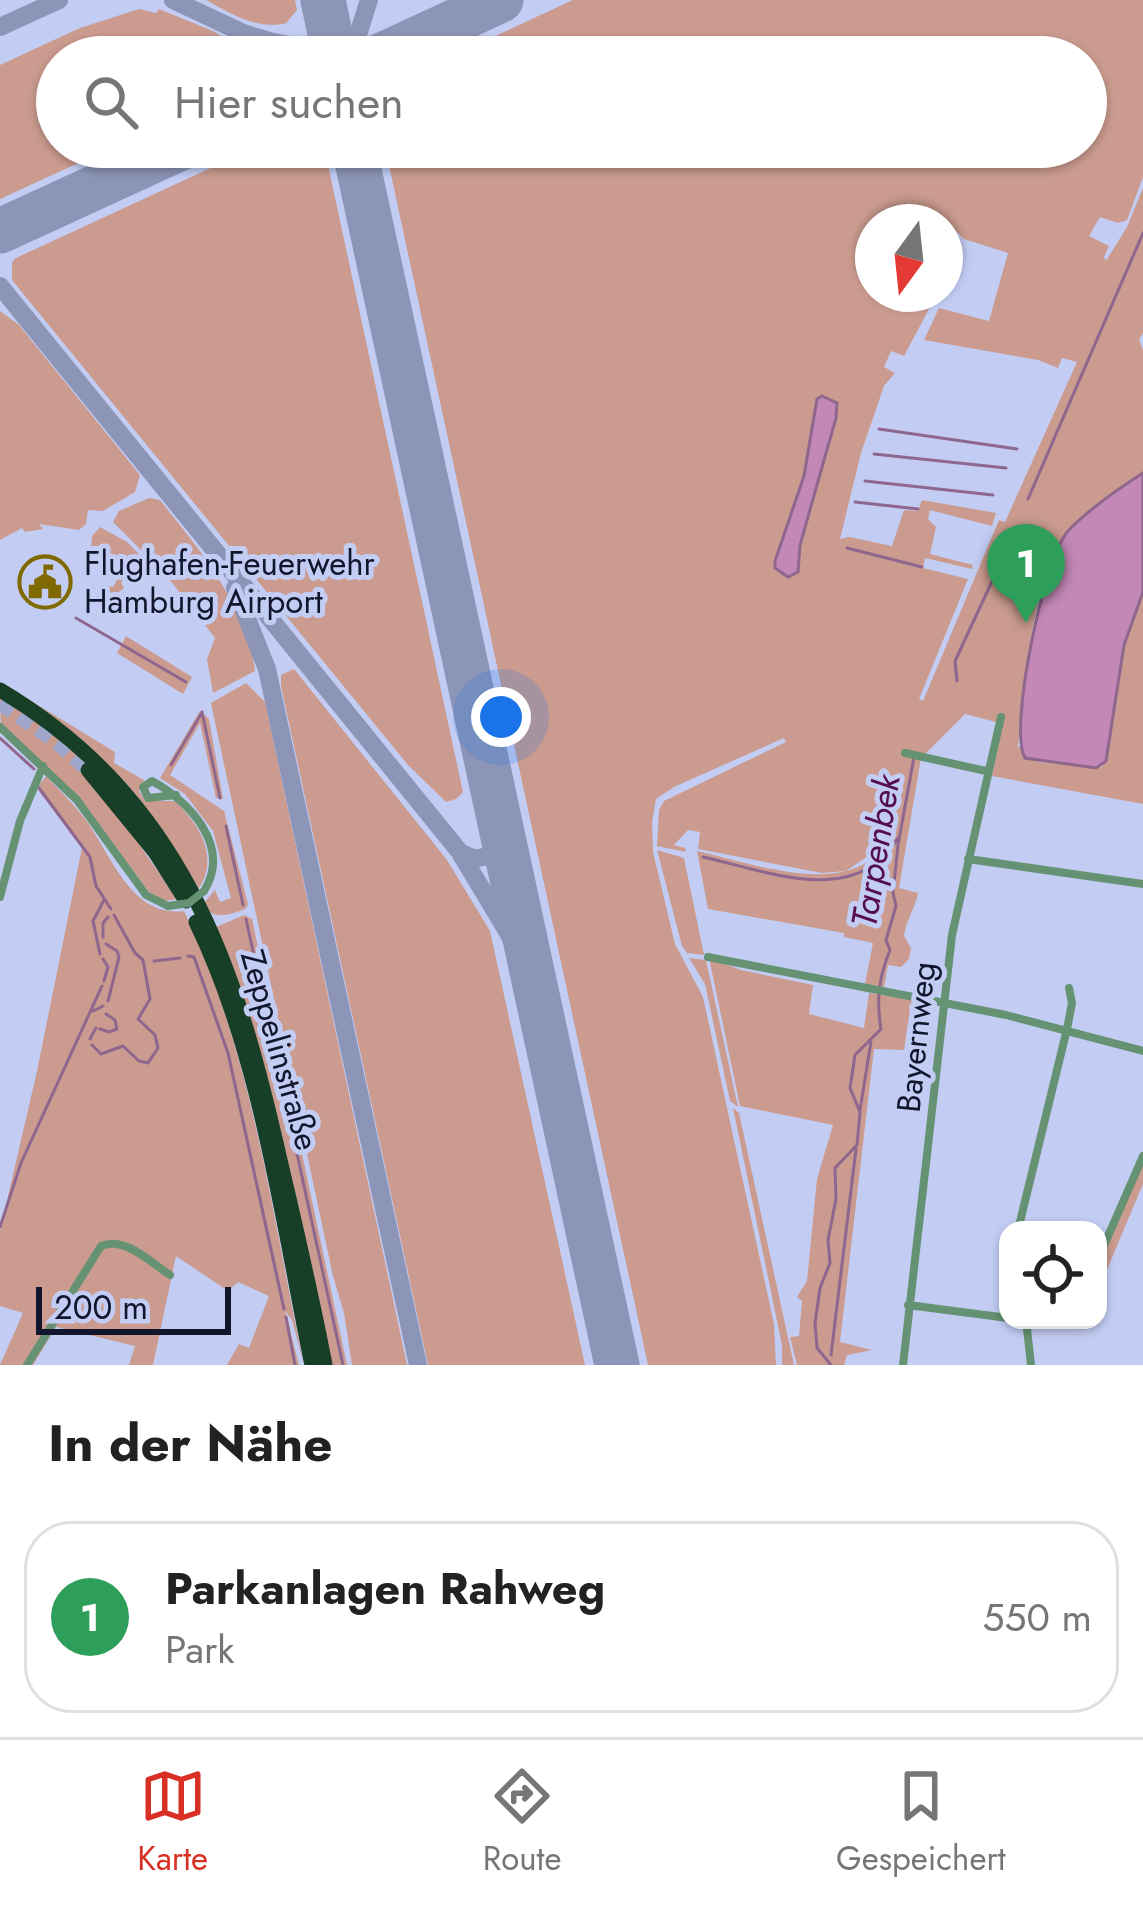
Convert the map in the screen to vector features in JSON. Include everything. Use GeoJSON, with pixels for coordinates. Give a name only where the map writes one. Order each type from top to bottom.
{"type":"FeatureCollection","features":[{"type":"Feature","properties":{"kind":"highway","name":"Zeppelinstraße"},"geometry":{"type":"LineString","coordinates":[[0,690],[61,731],[126,795],[170,854],[221,948],[255,1050],[325,1365]]}},
{"type":"Feature","properties":{"kind":"highway","name":"Zeppelinstraße"},"geometry":{"type":"LineString","coordinates":[[88,770],[155,852],[216,963],[249,1072],[312,1365]]}},
{"type":"Feature","properties":{"kind":"street","name":"Bayernweg"},"geometry":{"type":"LineString","coordinates":[[903,1365],[952,935],[1000,717]]}},
{"type":"Feature","properties":{"kind":"street"},"geometry":{"type":"LineString","coordinates":[[0,727],[89,815],[139,887],[168,906],[189,903],[205,891],[213,865],[195,813],[176,795]]}},
{"type":"Feature","properties":{"kind":"street"},"geometry":{"type":"LineString","coordinates":[[911,754],[986,771]]}},
{"type":"Feature","properties":{"kind":"street"},"geometry":{"type":"LineString","coordinates":[[0,897],[20,821],[43,766]]}},
{"type":"Feature","properties":{"kind":"street"},"geometry":{"type":"LineString","coordinates":[[968,859],[1143,884]]}},
{"type":"Feature","properties":{"kind":"street"},"geometry":{"type":"LineString","coordinates":[[708,957],[1067,1029],[1143,1051]]}},
{"type":"Feature","properties":{"kind":"street"},"geometry":{"type":"LineString","coordinates":[[1020,1221],[1067,1029],[1072,1003],[1069,988]]}},
{"type":"Feature","properties":{"kind":"street"},"geometry":{"type":"LineString","coordinates":[[1107,1238],[1143,1156]]}},
{"type":"Feature","properties":{"kind":"street"},"geometry":{"type":"LineString","coordinates":[[27,1365],[101,1246],[118,1243],[170,1275]]}},
{"type":"Feature","properties":{"kind":"street"},"geometry":{"type":"LineString","coordinates":[[908,1305],[999,1317]]}},
{"type":"Feature","properties":{"kind":"street"},"geometry":{"type":"LineString","coordinates":[[1027,1329],[1031,1365]]}},
{"type":"Feature","properties":{"kind":"shaded area"},"geometry":{"type":"Polygon","coordinates":[[[206,0],[295,0],[297,10],[286,23],[265,25],[206,0]]]}},
{"type":"Feature","properties":{"kind":"shaded area"},"geometry":{"type":"Polygon","coordinates":[[[573,0],[1143,0],[1143,177],[1127,220],[1118,223],[1100,217],[1089,236],[1109,246],[1106,261],[1127,227],[1143,188],[1143,333],[1139,339],[1143,350],[1143,473],[1079,521],[1052,561],[1031,639],[1018,746],[1039,762],[1102,767],[1124,645],[1143,592],[1143,804],[992,776],[1004,717],[996,722],[965,714],[921,758],[899,888],[918,893],[904,936],[911,948],[901,967],[888,965],[884,987],[865,984],[873,943],[844,937],[844,933],[708,909],[697,851],[788,872],[812,874],[834,873],[842,871],[822,873],[698,849],[700,832],[688,830],[674,845],[686,852],[657,846],[664,801],[786,742],[784,738],[656,799],[653,852],[675,944],[703,997],[774,1324],[776,1365],[648,1365],[390,168],[1107,168],[1107,36],[495,36],[573,0]],[[855,204],[855,312],[927,312],[904,356],[891,351],[884,367],[895,373],[884,386],[861,453],[840,539],[892,546],[904,510],[918,511],[922,500],[996,513],[992,526],[930,510],[928,519],[936,527],[930,554],[973,565],[972,569],[925,558],[923,568],[968,579],[919,699],[923,701],[999,520],[1005,522],[1077,362],[1062,358],[1058,368],[1038,360],[924,340],[937,312],[989,321],[1008,253],[963,238],[963,204],[855,204]],[[817,400],[804,476],[779,548],[798,572],[800,545],[837,403],[817,400]]]}},
{"type":"Feature","properties":{"kind":"shaded area"},"geometry":{"type":"Polygon","coordinates":[[[139,9],[156,13],[159,9],[221,36],[63,36],[139,9]]]}},
{"type":"Feature","properties":{"kind":"shaded area"},"geometry":{"type":"Polygon","coordinates":[[[36,48],[36,168],[67,168],[0,199],[0,65],[36,48]]]}},
{"type":"Feature","properties":{"kind":"shaded area"},"geometry":{"type":"Polygon","coordinates":[[[211,168],[329,168],[463,792],[456,799],[446,802],[408,765],[12,280],[16,258],[211,168]]]}},
{"type":"Feature","properties":{"kind":"shaded area"},"geometry":{"type":"Polygon","coordinates":[[[0,311],[19,325],[140,475],[135,492],[103,511],[88,510],[86,524],[79,530],[39,524],[43,529],[25,532],[22,528],[0,540],[0,311]]]}},
{"type":"Feature","properties":{"kind":"shaded area"},"geometry":{"type":"Polygon","coordinates":[[[822,396],[837,403],[836,418],[800,545],[798,572],[788,577],[775,568],[775,561],[804,476],[817,399],[822,396]]]}},
{"type":"Feature","properties":{"kind":"shaded area"},"geometry":{"type":"Polygon","coordinates":[[[1143,473],[1143,592],[1124,645],[1106,761],[1096,768],[1025,758],[1021,715],[1025,681],[1039,607],[1059,547],[1085,515],[1143,473]]]}},
{"type":"Feature","properties":{"kind":"shaded area"},"geometry":{"type":"Polygon","coordinates":[[[149,498],[160,500],[205,558],[232,601],[250,647],[255,671],[213,693],[207,659],[215,638],[166,575],[113,522],[119,511],[149,498]]]}},
{"type":"Feature","properties":{"kind":"shaded area"},"geometry":{"type":"Polygon","coordinates":[[[100,527],[127,542],[149,564],[121,582],[124,588],[96,615],[109,586],[118,578],[91,548],[92,536],[100,527]]]}},
{"type":"Feature","properties":{"kind":"shaded area"},"geometry":{"type":"Polygon","coordinates":[[[126,636],[192,677],[183,694],[117,653],[126,636]]]}},
{"type":"Feature","properties":{"kind":"shaded area"},"geometry":{"type":"Polygon","coordinates":[[[294,669],[447,860],[490,931],[585,1365],[428,1365],[281,686],[281,675],[294,669]]]}},
{"type":"Feature","properties":{"kind":"shaded area"},"geometry":{"type":"Polygon","coordinates":[[[0,682],[115,752],[114,763],[144,780],[139,791],[145,801],[175,801],[205,844],[207,868],[196,892],[142,808],[0,687],[0,682]]]}},
{"type":"Feature","properties":{"kind":"shaded area"},"geometry":{"type":"Polygon","coordinates":[[[246,683],[265,702],[407,1365],[352,1365],[211,703],[246,683]]]}},
{"type":"Feature","properties":{"kind":"shaded area"},"geometry":{"type":"Polygon","coordinates":[[[0,695],[71,746],[177,899],[165,901],[148,891],[80,798],[1,726],[0,695]]]}},
{"type":"Feature","properties":{"kind":"shaded area"},"geometry":{"type":"Polygon","coordinates":[[[200,711],[209,719],[223,799],[216,798],[200,723],[170,775],[224,811],[248,904],[227,915],[211,913],[203,904],[215,890],[220,902],[231,898],[213,831],[185,794],[160,778],[200,711]]]}},
{"type":"Feature","properties":{"kind":"shaded area"},"geometry":{"type":"Polygon","coordinates":[[[46,776],[85,819],[136,894],[166,910],[184,911],[208,965],[244,1077],[304,1365],[292,1320],[285,1311],[299,1365],[227,1365],[239,1344],[249,1348],[269,1296],[238,1282],[228,1291],[176,1256],[153,1365],[129,1365],[135,1346],[56,1327],[33,1365],[0,1365],[23,1313],[0,1306],[0,1231],[82,848],[37,788],[46,776]]]}},
{"type":"Feature","properties":{"kind":"shaded area"},"geometry":{"type":"Polygon","coordinates":[[[657,850],[684,858],[704,955],[687,953],[682,946],[657,850]]]}},
{"type":"Feature","properties":{"kind":"shaded area"},"geometry":{"type":"Polygon","coordinates":[[[244,915],[252,919],[347,1365],[329,1365],[256,1038],[216,927],[244,915]]]}},
{"type":"Feature","properties":{"kind":"shaded area"},"geometry":{"type":"Polygon","coordinates":[[[689,958],[706,960],[738,1107],[730,1101],[705,984],[689,958]]]}},
{"type":"Feature","properties":{"kind":"shaded area"},"geometry":{"type":"Polygon","coordinates":[[[709,958],[813,985],[809,1014],[864,1028],[869,993],[934,1003],[911,1003],[904,1050],[874,1049],[840,1342],[872,1350],[847,1355],[844,1365],[797,1365],[790,1337],[799,1336],[802,1301],[797,1297],[807,1281],[817,1179],[833,1125],[740,1106],[709,958]]]}},
{"type":"Feature","properties":{"kind":"shaded area"},"geometry":{"type":"Polygon","coordinates":[[[733,1108],[739,1113],[794,1365],[782,1365],[782,1345],[733,1108]]]}},
{"type":"Feature","properties":{"kind":"shaded area"},"geometry":{"type":"Polygon","coordinates":[[[1143,1163],[1143,1184],[1107,1270],[1107,1246],[1143,1163]]]}},
{"type":"Feature","properties":{"kind":"waterway","name":"Tarpenbek"},"geometry":{"type":"LineString","coordinates":[[1028,499],[1143,233]]}},
{"type":"Feature","properties":{"kind":"waterway"},"geometry":{"type":"LineString","coordinates":[[879,429],[1017,449]]}},
{"type":"Feature","properties":{"kind":"waterway"},"geometry":{"type":"LineString","coordinates":[[874,454],[1006,468]]}},
{"type":"Feature","properties":{"kind":"waterway"},"geometry":{"type":"LineString","coordinates":[[865,481],[993,495]]}},
{"type":"Feature","properties":{"kind":"waterway"},"geometry":{"type":"LineString","coordinates":[[855,502],[918,509]]}},
{"type":"Feature","properties":{"kind":"waterway"},"geometry":{"type":"LineString","coordinates":[[847,548],[922,567]]}},
{"type":"Feature","properties":{"kind":"waterway","name":"Tarpenbek"},"geometry":{"type":"LineString","coordinates":[[957,681],[955,661],[995,575]]}},
{"type":"Feature","properties":{"kind":"waterway"},"geometry":{"type":"LineString","coordinates":[[76,618],[186,682]]}},
{"type":"Feature","properties":{"kind":"waterway"},"geometry":{"type":"LineString","coordinates":[[202,712],[220,798]]}},
{"type":"Feature","properties":{"kind":"waterway"},"geometry":{"type":"LineString","coordinates":[[171,765],[201,714]]}},
{"type":"Feature","properties":{"kind":"waterway"},"geometry":{"type":"LineString","coordinates":[[0,738],[34,769]]}},
{"type":"Feature","properties":{"kind":"waterway","name":"Tarpenbek"},"geometry":{"type":"LineString","coordinates":[[831,1365],[817,1348],[815,1323],[820,1288],[830,1263],[835,1168],[857,1145],[860,1112],[850,1088],[855,1055],[881,1029],[880,988],[890,950],[886,940],[896,906],[898,845],[914,757]]}},
{"type":"Feature","properties":{"kind":"waterway"},"geometry":{"type":"LineString","coordinates":[[39,788],[90,857],[96,886],[111,909]]}},
{"type":"Feature","properties":{"kind":"waterway"},"geometry":{"type":"LineString","coordinates":[[226,826],[243,905]]}},
{"type":"Feature","properties":{"kind":"waterway"},"geometry":{"type":"LineString","coordinates":[[703,857],[782,876],[835,879],[859,873],[880,860],[898,838]]}},
{"type":"Feature","properties":{"kind":"waterway"},"geometry":{"type":"LineString","coordinates":[[100,954],[93,921],[104,900]]}},
{"type":"Feature","properties":{"kind":"waterway"},"geometry":{"type":"LineString","coordinates":[[92,1045],[101,1054],[123,1046],[148,1063],[158,1048],[155,1035],[138,1019],[150,999],[143,960],[114,915]]}},
{"type":"Feature","properties":{"kind":"waterway"},"geometry":{"type":"LineString","coordinates":[[103,937],[108,917]]}},
{"type":"Feature","properties":{"kind":"waterway"},"geometry":{"type":"LineString","coordinates":[[246,919],[343,1365]]}},
{"type":"Feature","properties":{"kind":"waterway"},"geometry":{"type":"LineString","coordinates":[[106,944],[119,957],[108,1001]]}},
{"type":"Feature","properties":{"kind":"waterway"},"geometry":{"type":"LineString","coordinates":[[188,956],[194,957],[228,1053],[284,1309]]}},
{"type":"Feature","properties":{"kind":"waterway"},"geometry":{"type":"LineString","coordinates":[[154,961],[180,958]]}},
{"type":"Feature","properties":{"kind":"waterway"},"geometry":{"type":"LineString","coordinates":[[103,959],[108,967],[104,981]]}},
{"type":"Feature","properties":{"kind":"waterway"},"geometry":{"type":"LineString","coordinates":[[0,1227],[21,1163],[102,986]]}},
{"type":"Feature","properties":{"kind":"waterway"},"geometry":{"type":"LineString","coordinates":[[93,1011],[103,1006]]}},
{"type":"Feature","properties":{"kind":"waterway"},"geometry":{"type":"LineString","coordinates":[[100,1029],[117,1029],[115,1020],[106,1014]]}},
{"type":"Feature","properties":{"kind":"waterway"},"geometry":{"type":"LineString","coordinates":[[90,1039],[96,1028]]}},
{"type":"Feature","properties":{"kind":"waterway"},"geometry":{"type":"LineString","coordinates":[[860,1110],[871,1042]]}},
{"type":"Feature","properties":{"kind":"waterway"},"geometry":{"type":"LineString","coordinates":[[831,1355],[856,1149]]}},
{"type":"Feature","properties":{"kind":"waterway"},"geometry":{"type":"LineString","coordinates":[[286,1317],[295,1365]]}},
{"type":"Feature","properties":{"kind":"taxiway"},"geometry":{"type":"LineString","coordinates":[[0,27],[59,0]]}},
{"type":"Feature","properties":{"kind":"taxiway"},"geometry":{"type":"LineString","coordinates":[[173,0],[250,36]]}},
{"type":"Feature","properties":{"kind":"taxiway"},"geometry":{"type":"LineString","coordinates":[[358,36],[369,0]]}},
{"type":"Feature","properties":{"kind":"taxiway"},"geometry":{"type":"LineString","coordinates":[[247,34],[254,36]]}},
{"type":"Feature","properties":{"kind":"taxiway"},"geometry":{"type":"LineString","coordinates":[[358,168],[361,178]]}},
{"type":"Feature","properties":{"kind":"taxiway"},"geometry":{"type":"LineString","coordinates":[[0,286],[459,851],[513,941],[547,1042]]}},
{"type":"Feature","properties":{"kind":"taxiway"},"geometry":{"type":"LineString","coordinates":[[235,588],[267,669],[418,1365]]}},
{"type":"Feature","properties":{"kind":"taxiway"},"geometry":{"type":"LineString","coordinates":[[459,851],[474,858],[486,856],[502,832]]}},
{"type":"Feature","properties":{"kind":"runway"},"geometry":{"type":"LineString","coordinates":[[323,0],[331,36]]}},
{"type":"Feature","properties":{"kind":"runway"},"geometry":{"type":"LineString","coordinates":[[423,36],[501,0]]}},
{"type":"Feature","properties":{"kind":"runway"},"geometry":{"type":"LineString","coordinates":[[0,231],[137,168]]}},
{"type":"Feature","properties":{"kind":"runway"},"geometry":{"type":"LineString","coordinates":[[359,168],[617,1365]]}},
{"type":"Feature","properties":{"kind":"tunnel"},"geometry":{"type":"LineString","coordinates":[[0,703],[88,770]]}},
{"type":"Feature","properties":{"kind":"place","name":"Flughafen-Feuerwehr Hamburg Airport"},"geometry":{"type":"Point","coordinates":[45,582]}},
{"type":"Feature","properties":{"kind":"place","name":"Parkanlagen Rahweg"},"geometry":{"type":"Point","coordinates":[1026,623]}}]}
